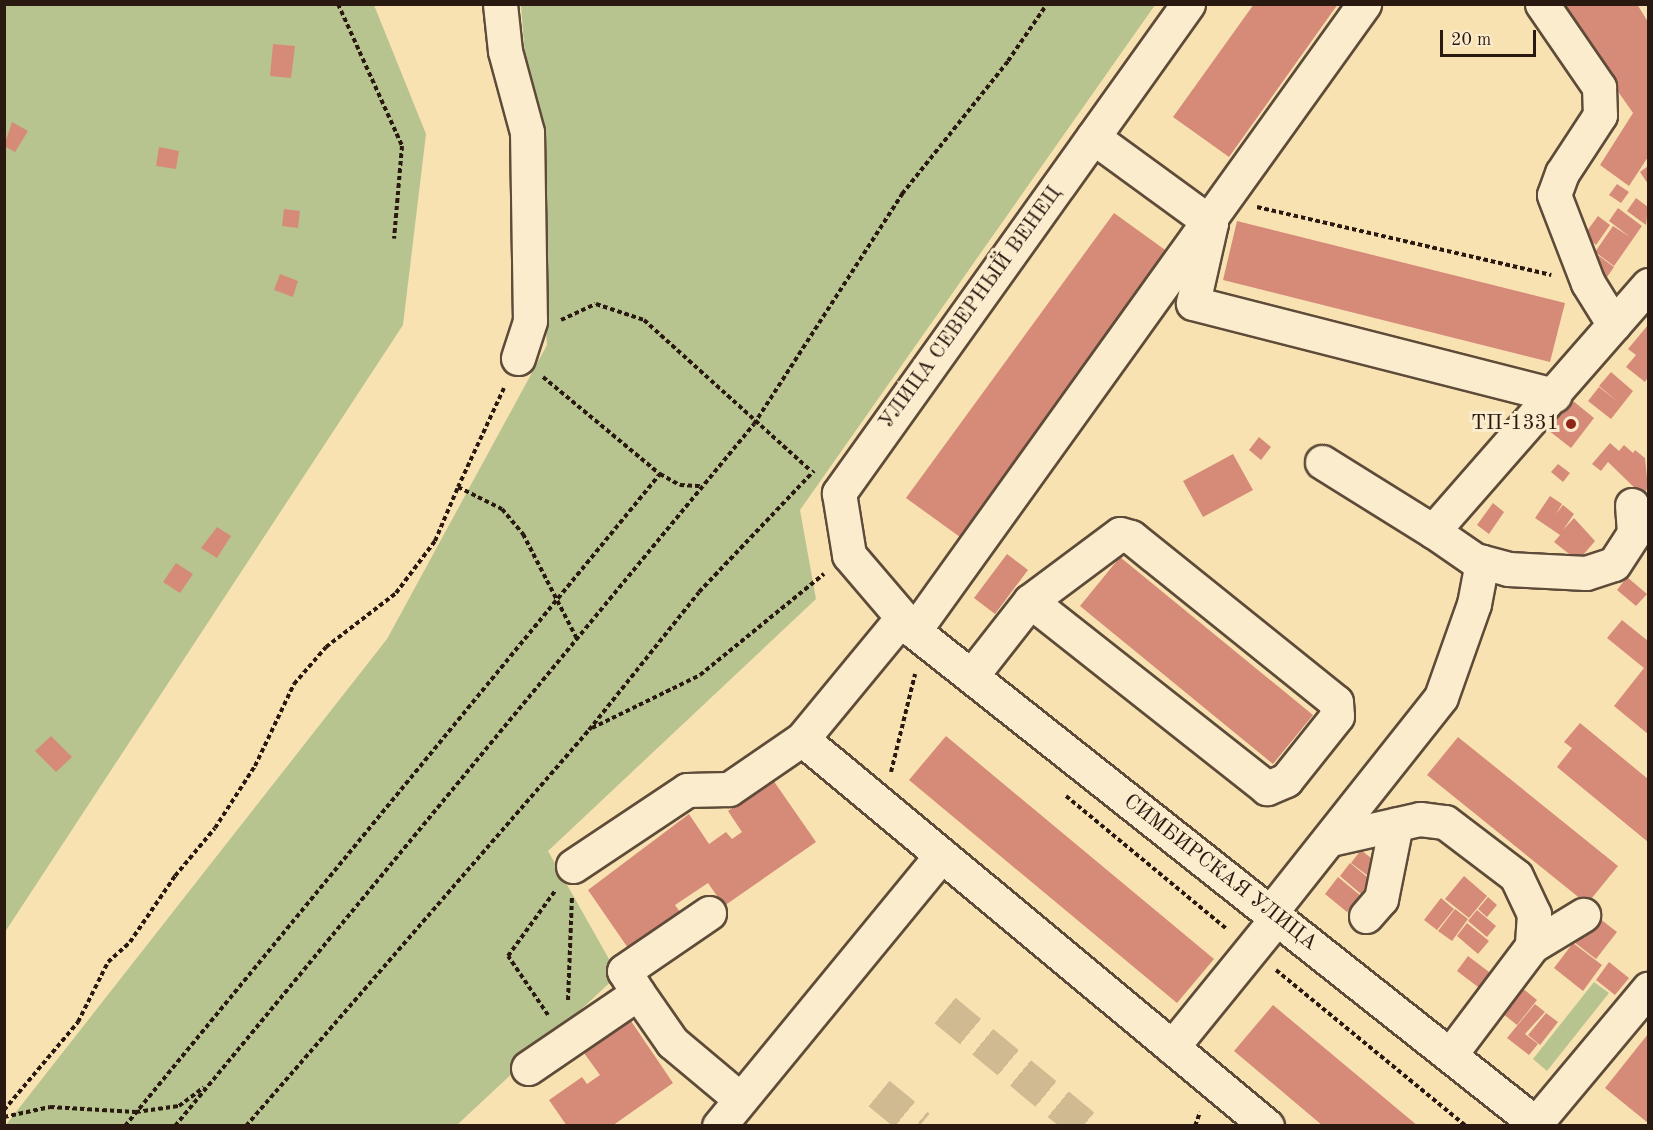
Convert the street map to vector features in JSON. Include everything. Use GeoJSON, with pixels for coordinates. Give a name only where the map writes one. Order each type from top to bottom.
{"type":"FeatureCollection","features":[{"type":"Feature","properties":{"kind":"street"},"geometry":{"type":"LineString","coordinates":[[500,4],[505,51],[527,132],[530,321],[518,358]]}},
{"type":"Feature","properties":{"kind":"street","name":"УЛИЦА СЕВЕРНЫЙ ВЕНЕЦ"},"geometry":{"type":"LineString","coordinates":[[839,493],[1188,4]]}},
{"type":"Feature","properties":{"kind":"street"},"geometry":{"type":"LineString","coordinates":[[573,866],[687,790],[729,789],[802,739],[907,625],[1219,212],[1364,4]]}},
{"type":"Feature","properties":{"kind":"street"},"geometry":{"type":"LineString","coordinates":[[1542,4],[1599,87],[1600,115],[1562,173],[1554,195],[1588,283],[1614,325]]}},
{"type":"Feature","properties":{"kind":"street"},"geometry":{"type":"LineString","coordinates":[[1093,138],[1219,212]]}},
{"type":"Feature","properties":{"kind":"street"},"geometry":{"type":"LineString","coordinates":[[1219,212],[1193,303],[1554,395]]}},
{"type":"Feature","properties":{"kind":"street"},"geometry":{"type":"LineString","coordinates":[[1433,531],[1648,285]]}},
{"type":"Feature","properties":{"kind":"street"},"geometry":{"type":"LineString","coordinates":[[1322,462],[1482,562],[1508,569],[1586,573],[1614,564],[1634,533],[1632,505]]}},
{"type":"Feature","properties":{"kind":"street"},"geometry":{"type":"LineString","coordinates":[[839,493],[849,555],[907,625]]}},
{"type":"Feature","properties":{"kind":"street"},"geometry":{"type":"LineString","coordinates":[[972,675],[1030,601],[1120,534],[1131,537],[1336,702],[1337,716],[1286,780],[1267,788],[1030,601]]}},
{"type":"Feature","properties":{"kind":"street"},"geometry":{"type":"LineString","coordinates":[[1172,1047],[1252,949],[1274,915],[1331,839],[1441,697],[1474,604],[1482,562]]}},
{"type":"Feature","properties":{"kind":"street","name":"СИМБИРСКАЯ УЛИЦА"},"geometry":{"type":"LineString","coordinates":[[907,625],[1538,1124]]}},
{"type":"Feature","properties":{"kind":"street"},"geometry":{"type":"LineString","coordinates":[[802,739],[1267,1125]]}},
{"type":"Feature","properties":{"kind":"street"},"geometry":{"type":"LineString","coordinates":[[1331,839],[1420,819],[1445,822],[1516,876],[1534,914],[1532,946]]}},
{"type":"Feature","properties":{"kind":"street"},"geometry":{"type":"LineString","coordinates":[[1366,916],[1381,898],[1396,824]]}},
{"type":"Feature","properties":{"kind":"street"},"geometry":{"type":"LineString","coordinates":[[719,1125],[941,856]]}},
{"type":"Feature","properties":{"kind":"street"},"geometry":{"type":"LineString","coordinates":[[709,912],[624,971],[672,1042],[740,1100]]}},
{"type":"Feature","properties":{"kind":"street"},"geometry":{"type":"LineString","coordinates":[[1450,1055],[1532,946],[1582,915]]}},
{"type":"Feature","properties":{"kind":"street"},"geometry":{"type":"LineString","coordinates":[[1538,1124],[1648,989]]}},
{"type":"Feature","properties":{"kind":"street"},"geometry":{"type":"LineString","coordinates":[[528,1068],[638,993]]}},
{"type":"Feature","properties":{"kind":"path"},"geometry":{"type":"LineString","coordinates":[[338,4],[402,146],[394,239]]}},
{"type":"Feature","properties":{"kind":"path"},"geometry":{"type":"LineString","coordinates":[[175,1125],[754,424],[902,194],[1008,61],[1047,4]]}},
{"type":"Feature","properties":{"kind":"path"},"geometry":{"type":"LineString","coordinates":[[1219,212],[1588,283]]}},
{"type":"Feature","properties":{"kind":"path"},"geometry":{"type":"LineString","coordinates":[[530,321],[561,321],[596,304],[619,308],[644,320],[754,424],[839,493]]}},
{"type":"Feature","properties":{"kind":"path"},"geometry":{"type":"LineString","coordinates":[[4,1110],[78,1022],[108,962],[130,942],[175,876],[215,828],[255,766],[294,684],[326,647],[396,593],[435,541],[518,358],[660,474],[680,485],[702,486]]}},
{"type":"Feature","properties":{"kind":"path"},"geometry":{"type":"LineString","coordinates":[[246,1125],[589,730],[699,592],[810,470]]}},
{"type":"Feature","properties":{"kind":"path"},"geometry":{"type":"LineString","coordinates":[[125,1125],[660,474]]}},
{"type":"Feature","properties":{"kind":"path"},"geometry":{"type":"LineString","coordinates":[[458,487],[502,509],[523,534],[558,598],[577,639]]}},
{"type":"Feature","properties":{"kind":"path"},"geometry":{"type":"LineString","coordinates":[[589,730],[700,675],[849,555]]}},
{"type":"Feature","properties":{"kind":"path"},"geometry":{"type":"LineString","coordinates":[[883,807],[915,673],[907,625]]}},
{"type":"Feature","properties":{"kind":"path"},"geometry":{"type":"LineString","coordinates":[[915,673],[925,681]]}},
{"type":"Feature","properties":{"kind":"path"},"geometry":{"type":"LineString","coordinates":[[1061,793],[1466,1125]]}},
{"type":"Feature","properties":{"kind":"path"},"geometry":{"type":"LineString","coordinates":[[566,1042],[573,866]]}},
{"type":"Feature","properties":{"kind":"path"},"geometry":{"type":"LineString","coordinates":[[566,1042],[508,956],[573,866]]}},
{"type":"Feature","properties":{"kind":"path"},"geometry":{"type":"LineString","coordinates":[[4,1117],[50,1107],[136,1112],[179,1106],[209,1083]]}},
{"type":"Feature","properties":{"kind":"green space"},"geometry":{"type":"Polygon","coordinates":[[[5,5],[374,5],[426,134],[403,325],[5,932],[5,5]]]}},
{"type":"Feature","properties":{"kind":"green space"},"geometry":{"type":"Polygon","coordinates":[[[521,5],[1155,5],[800,510],[816,599],[548,851],[618,975],[457,1125],[5,1126],[387,639],[547,345],[521,5]]]}},
{"type":"Feature","properties":{"kind":"green space"},"geometry":{"type":"Polygon","coordinates":[[[1594,982],[1609,993],[1547,1071],[1533,1059],[1594,982]]]}},
{"type":"Feature","properties":{"kind":"building"},"geometry":{"type":"Polygon","coordinates":[[[1254,4],[1338,4],[1229,157],[1173,117],[1254,4]]]}},
{"type":"Feature","properties":{"kind":"building"},"geometry":{"type":"Polygon","coordinates":[[[1557,4],[1637,4],[1648,22],[1648,157],[1629,186],[1600,165],[1633,113],[1557,4]]]}},
{"type":"Feature","properties":{"kind":"building"},"geometry":{"type":"Polygon","coordinates":[[[273,44],[295,46],[291,78],[270,76],[273,44]]]}},
{"type":"Feature","properties":{"kind":"building"},"geometry":{"type":"Polygon","coordinates":[[[12,122],[28,131],[15,152],[4,146],[12,122]]]}},
{"type":"Feature","properties":{"kind":"building"},"geometry":{"type":"Polygon","coordinates":[[[159,147],[179,151],[176,169],[156,166],[159,147]]]}},
{"type":"Feature","properties":{"kind":"building"},"geometry":{"type":"Polygon","coordinates":[[[1648,166],[1648,184],[1640,172],[1648,166]]]}},
{"type":"Feature","properties":{"kind":"building"},"geometry":{"type":"Polygon","coordinates":[[[1617,184],[1629,192],[1621,203],[1609,195],[1617,184]]]}},
{"type":"Feature","properties":{"kind":"building"},"geometry":{"type":"Polygon","coordinates":[[[1636,198],[1648,207],[1646,225],[1627,211],[1636,198]]]}},
{"type":"Feature","properties":{"kind":"building"},"geometry":{"type":"Polygon","coordinates":[[[1618,208],[1642,226],[1614,266],[1595,252],[1613,226],[1630,237],[1609,221],[1618,208]]]}},
{"type":"Feature","properties":{"kind":"building"},"geometry":{"type":"Polygon","coordinates":[[[284,209],[300,211],[298,228],[282,226],[284,209]]]}},
{"type":"Feature","properties":{"kind":"building"},"geometry":{"type":"Polygon","coordinates":[[[1114,213],[1168,252],[960,537],[906,498],[1114,213]]]}},
{"type":"Feature","properties":{"kind":"building"},"geometry":{"type":"Polygon","coordinates":[[[1598,216],[1610,225],[1596,245],[1584,235],[1598,216]]]}},
{"type":"Feature","properties":{"kind":"building"},"geometry":{"type":"Polygon","coordinates":[[[1237,221],[1565,303],[1550,362],[1223,280],[1237,221]]]}},
{"type":"Feature","properties":{"kind":"building"},"geometry":{"type":"Polygon","coordinates":[[[1595,253],[1614,267],[1605,280],[1586,266],[1595,253]]]}},
{"type":"Feature","properties":{"kind":"building"},"geometry":{"type":"Polygon","coordinates":[[[280,274],[298,281],[293,297],[274,290],[280,274]]]}},
{"type":"Feature","properties":{"kind":"building"},"geometry":{"type":"Polygon","coordinates":[[[1648,325],[1648,377],[1645,382],[1626,367],[1636,355],[1628,349],[1648,325]]]}},
{"type":"Feature","properties":{"kind":"building"},"geometry":{"type":"Polygon","coordinates":[[[1611,372],[1633,391],[1611,419],[1588,401],[1599,387],[1618,402],[1599,386],[1611,372]]]}},
{"type":"Feature","properties":{"kind":"building","name":"ТП-1331"},"geometry":{"type":"Polygon","coordinates":[[[1572,400],[1594,418],[1571,448],[1548,430],[1572,400]]]}},
{"type":"Feature","properties":{"kind":"building"},"geometry":{"type":"Polygon","coordinates":[[[1259,437],[1271,447],[1261,460],[1249,450],[1259,437]]]}},
{"type":"Feature","properties":{"kind":"building"},"geometry":{"type":"Polygon","coordinates":[[[1610,443],[1619,451],[1624,445],[1633,453],[1635,450],[1645,458],[1648,488],[1642,495],[1608,462],[1601,471],[1592,464],[1610,443]]]}},
{"type":"Feature","properties":{"kind":"building"},"geometry":{"type":"Polygon","coordinates":[[[1233,454],[1253,490],[1203,517],[1183,481],[1233,454]]]}},
{"type":"Feature","properties":{"kind":"building"},"geometry":{"type":"Polygon","coordinates":[[[1558,464],[1570,473],[1563,482],[1551,472],[1558,464]]]}},
{"type":"Feature","properties":{"kind":"building"},"geometry":{"type":"Polygon","coordinates":[[[1550,496],[1562,504],[1556,514],[1563,505],[1574,514],[1563,530],[1574,518],[1595,541],[1578,561],[1554,542],[1560,535],[1535,518],[1550,496]]]}},
{"type":"Feature","properties":{"kind":"building"},"geometry":{"type":"Polygon","coordinates":[[[1493,503],[1504,512],[1489,534],[1477,525],[1493,503]]]}},
{"type":"Feature","properties":{"kind":"building"},"geometry":{"type":"Polygon","coordinates":[[[217,527],[231,536],[217,558],[201,548],[217,527]]]}},
{"type":"Feature","properties":{"kind":"building"},"geometry":{"type":"Polygon","coordinates":[[[1007,554],[1028,570],[995,614],[974,598],[1007,554]]]}},
{"type":"Feature","properties":{"kind":"building"},"geometry":{"type":"Polygon","coordinates":[[[1120,557],[1313,715],[1273,764],[1080,606],[1120,557]]]}},
{"type":"Feature","properties":{"kind":"building"},"geometry":{"type":"Polygon","coordinates":[[[176,563],[193,574],[180,593],[163,582],[176,563]]]}},
{"type":"Feature","properties":{"kind":"building"},"geometry":{"type":"Polygon","coordinates":[[[1627,577],[1647,594],[1636,606],[1617,590],[1627,577]]]}},
{"type":"Feature","properties":{"kind":"building"},"geometry":{"type":"Polygon","coordinates":[[[1622,620],[1648,641],[1648,734],[1614,706],[1644,668],[1607,638],[1622,620]]]}},
{"type":"Feature","properties":{"kind":"building"},"geometry":{"type":"Polygon","coordinates":[[[1580,723],[1648,779],[1648,842],[1557,767],[1572,748],[1564,742],[1580,723]]]}},
{"type":"Feature","properties":{"kind":"building"},"geometry":{"type":"Polygon","coordinates":[[[51,736],[72,757],[56,772],[35,751],[51,736]]]}},
{"type":"Feature","properties":{"kind":"building"},"geometry":{"type":"Polygon","coordinates":[[[946,736],[1214,959],[1177,1003],[909,780],[946,736]]]}},
{"type":"Feature","properties":{"kind":"building"},"geometry":{"type":"Polygon","coordinates":[[[1458,737],[1618,866],[1587,904],[1427,775],[1458,737]]]}},
{"type":"Feature","properties":{"kind":"building"},"geometry":{"type":"Polygon","coordinates":[[[773,780],[816,842],[724,906],[708,883],[675,905],[680,912],[628,948],[588,890],[689,814],[709,844],[726,832],[732,839],[742,832],[728,811],[773,780]]]}},
{"type":"Feature","properties":{"kind":"building"},"geometry":{"type":"Polygon","coordinates":[[[1361,850],[1381,866],[1371,878],[1351,863],[1361,850]]]}},
{"type":"Feature","properties":{"kind":"building"},"geometry":{"type":"Polygon","coordinates":[[[1350,863],[1371,880],[1361,894],[1340,876],[1350,863]]]}},
{"type":"Feature","properties":{"kind":"building"},"geometry":{"type":"Polygon","coordinates":[[[1464,876],[1487,896],[1469,918],[1445,899],[1464,876]]]}},
{"type":"Feature","properties":{"kind":"building"},"geometry":{"type":"Polygon","coordinates":[[[1338,877],[1361,896],[1347,912],[1325,894],[1338,877]]]}},
{"type":"Feature","properties":{"kind":"building"},"geometry":{"type":"Polygon","coordinates":[[[1488,897],[1497,905],[1487,917],[1478,909],[1488,897]]]}},
{"type":"Feature","properties":{"kind":"building"},"geometry":{"type":"Polygon","coordinates":[[[1441,898],[1454,909],[1437,930],[1424,920],[1441,898]]]}},
{"type":"Feature","properties":{"kind":"building"},"geometry":{"type":"Polygon","coordinates":[[[1455,909],[1468,919],[1452,941],[1438,931],[1455,909]]]}},
{"type":"Feature","properties":{"kind":"building"},"geometry":{"type":"Polygon","coordinates":[[[1477,910],[1496,926],[1487,937],[1468,921],[1477,910]]]}},
{"type":"Feature","properties":{"kind":"building"},"geometry":{"type":"Polygon","coordinates":[[[1595,915],[1617,932],[1596,959],[1574,942],[1595,915]]]}},
{"type":"Feature","properties":{"kind":"building"},"geometry":{"type":"Polygon","coordinates":[[[1467,923],[1489,941],[1478,954],[1457,936],[1467,923]]]}},
{"type":"Feature","properties":{"kind":"building"},"geometry":{"type":"Polygon","coordinates":[[[1573,943],[1602,965],[1583,991],[1554,968],[1573,943]]]}},
{"type":"Feature","properties":{"kind":"building"},"geometry":{"type":"Polygon","coordinates":[[[1468,956],[1493,975],[1482,990],[1457,971],[1468,956]]]}},
{"type":"Feature","properties":{"kind":"building"},"geometry":{"type":"Polygon","coordinates":[[[1609,962],[1629,978],[1615,995],[1596,980],[1609,962]]]}},
{"type":"Feature","properties":{"kind":"building"},"geometry":{"type":"Polygon","coordinates":[[[1522,988],[1537,1000],[1517,1025],[1502,1013],[1522,988]]]}},
{"type":"Feature","properties":{"kind":"building"},"geometry":{"type":"Polygon","coordinates":[[[1535,1004],[1545,1012],[1525,1034],[1538,1044],[1529,1055],[1507,1038],[1535,1004]]]}},
{"type":"Feature","properties":{"kind":"building"},"geometry":{"type":"Polygon","coordinates":[[[1273,1005],[1418,1126],[1323,1126],[1234,1051],[1273,1005]]]}},
{"type":"Feature","properties":{"kind":"building"},"geometry":{"type":"Polygon","coordinates":[[[1546,1013],[1558,1022],[1540,1045],[1528,1035],[1546,1013]]]}},
{"type":"Feature","properties":{"kind":"building"},"geometry":{"type":"Polygon","coordinates":[[[631,1021],[673,1083],[612,1126],[567,1126],[549,1100],[582,1077],[587,1084],[600,1075],[584,1053],[631,1021]]]}},
{"type":"Feature","properties":{"kind":"building"},"geometry":{"type":"Polygon","coordinates":[[[1648,1034],[1648,1123],[1605,1088],[1648,1034]]]}},
{"type":"Feature","properties":{"kind":"tunnel"},"geometry":{"type":"LineString","coordinates":[[945,1010],[1085,1126]]}},
{"type":"Feature","properties":{"kind":"tunnel"},"geometry":{"type":"LineString","coordinates":[[879,1093],[919,1126]]}},
{"type":"Feature","properties":{"kind":"place","name":"ТП-1331"},"geometry":{"type":"Point","coordinates":[1571,424]}}]}
